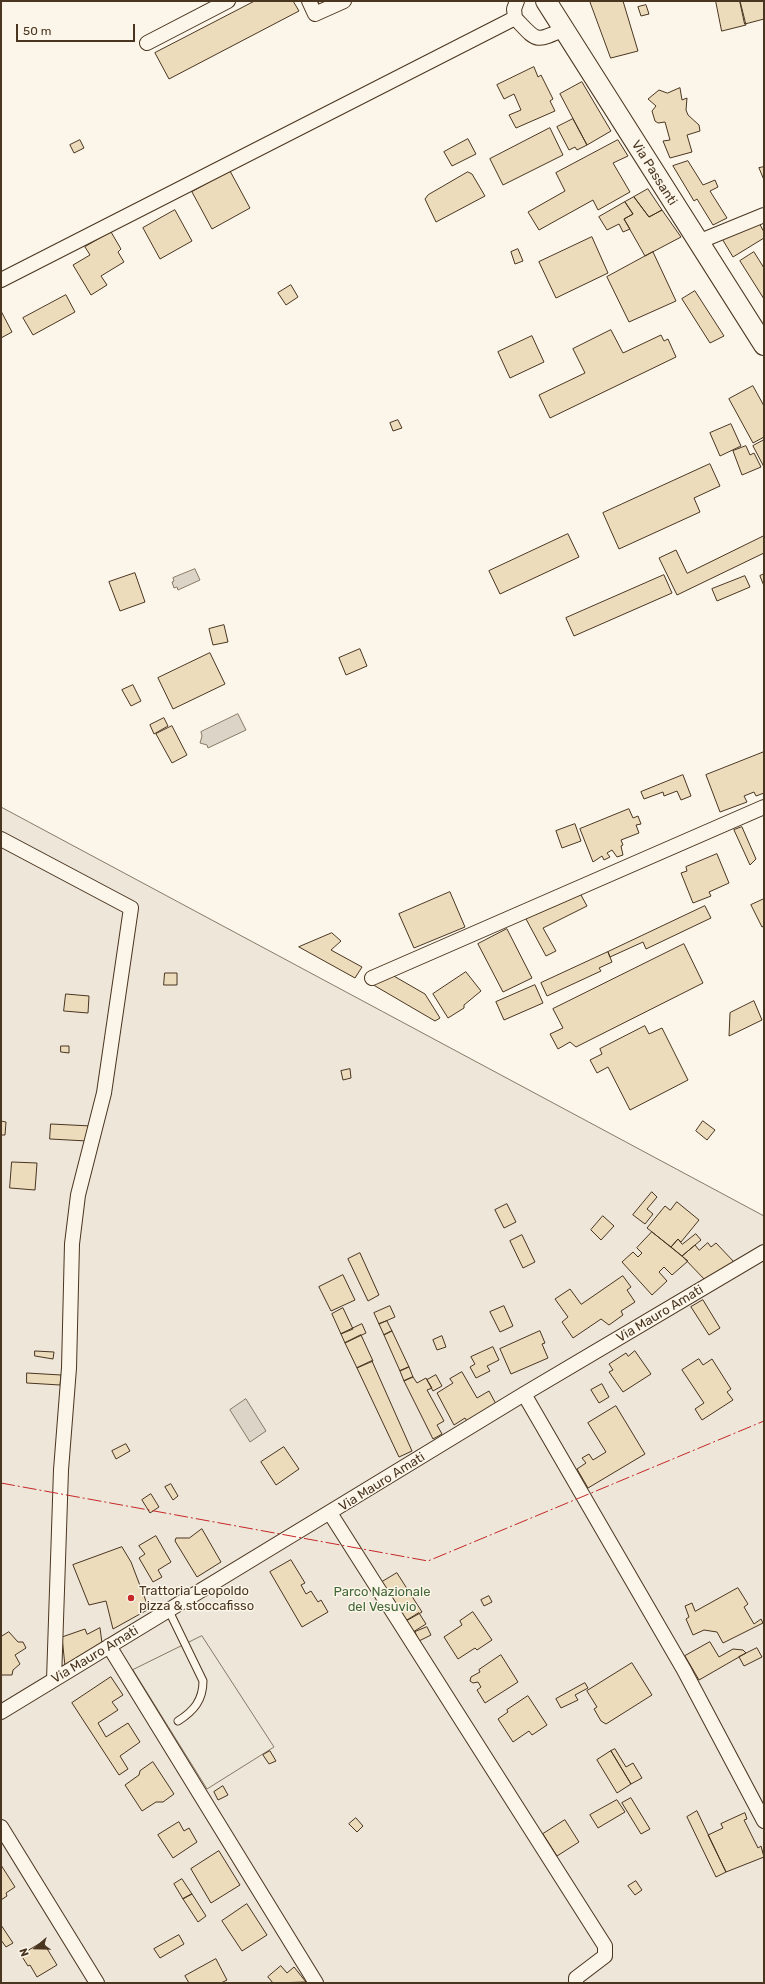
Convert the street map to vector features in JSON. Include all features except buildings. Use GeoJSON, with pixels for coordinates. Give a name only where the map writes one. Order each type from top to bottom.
{"type":"FeatureCollection","features":[{"type":"Feature","properties":{"kind":"main road","name":"Via Passanti"},"geometry":{"type":"LineString","coordinates":[[546,1],[764,345]]}},
{"type":"Feature","properties":{"kind":"street"},"geometry":{"type":"LineString","coordinates":[[147,43],[228,1]]}},
{"type":"Feature","properties":{"kind":"street"},"geometry":{"type":"LineString","coordinates":[[308,1],[315,14],[344,1]]}},
{"type":"Feature","properties":{"kind":"street"},"geometry":{"type":"LineString","coordinates":[[517,1],[514,9],[515,18],[536,38],[544,39],[564,29]]}},
{"type":"Feature","properties":{"kind":"street"},"geometry":{"type":"LineString","coordinates":[[1,280],[515,18]]}},
{"type":"Feature","properties":{"kind":"street"},"geometry":{"type":"LineString","coordinates":[[698,242],[764,215]]}},
{"type":"Feature","properties":{"kind":"street"},"geometry":{"type":"LineString","coordinates":[[372,978],[764,807]]}},
{"type":"Feature","properties":{"kind":"street"},"geometry":{"type":"LineString","coordinates":[[1,839],[131,908],[104,1093],[78,1195],[72,1244],[69,1368],[61,1470],[54,1680]]}},
{"type":"Feature","properties":{"kind":"street","name":"Via Mauro Amati"},"geometry":{"type":"LineString","coordinates":[[1,1712],[330,1514],[524,1394],[764,1252]]}},
{"type":"Feature","properties":{"kind":"street"},"geometry":{"type":"LineString","coordinates":[[524,1394],[684,1670],[764,1821]]}},
{"type":"Feature","properties":{"kind":"street"},"geometry":{"type":"LineString","coordinates":[[330,1514],[605,1946],[605,1956],[576,1978],[576,1983]]}},
{"type":"Feature","properties":{"kind":"street"},"geometry":{"type":"LineString","coordinates":[[109,1646],[316,1983]]}},
{"type":"Feature","properties":{"kind":"street"},"geometry":{"type":"LineString","coordinates":[[1,1827],[97,1983]]}},
{"type":"Feature","properties":{"kind":"lane"},"geometry":{"type":"LineString","coordinates":[[169,1611],[203,1681],[203,1692],[199,1703],[190,1714],[178,1721]]}},
{"type":"Feature","properties":{"kind":"green space","name":"Parco Nazionale del Vesuvio"},"geometry":{"type":"Polygon","coordinates":[[[1,807],[764,1216],[764,1983],[1,1983],[1,807]]]}},
{"type":"Feature","properties":{"kind":"shaded area"},"geometry":{"type":"Polygon","coordinates":[[[195,569],[200,580],[178,590],[177,587],[174,588],[172,582],[174,581],[173,578],[195,569]]]}},
{"type":"Feature","properties":{"kind":"shaded area"},"geometry":{"type":"Polygon","coordinates":[[[238,714],[246,730],[208,748],[207,745],[200,743],[202,736],[201,732],[238,714]]]}},
{"type":"Feature","properties":{"kind":"shaded area"},"geometry":{"type":"Polygon","coordinates":[[[246,1399],[266,1431],[250,1442],[230,1410],[246,1399]]]}},
{"type":"Feature","properties":{"kind":"shaded area"},"geometry":{"type":"Polygon","coordinates":[[[202,1636],[274,1747],[207,1789],[133,1670],[202,1636]]]}},
{"type":"Feature","properties":{"kind":"power"},"geometry":{"type":"LineString","coordinates":[[1,1483],[428,1561],[764,1421]]}},
{"type":"Feature","properties":{"kind":"place","name":"Trattoria Leopoldo pizza & stoccafisso"},"geometry":{"type":"Point","coordinates":[131,1598]}}]}
